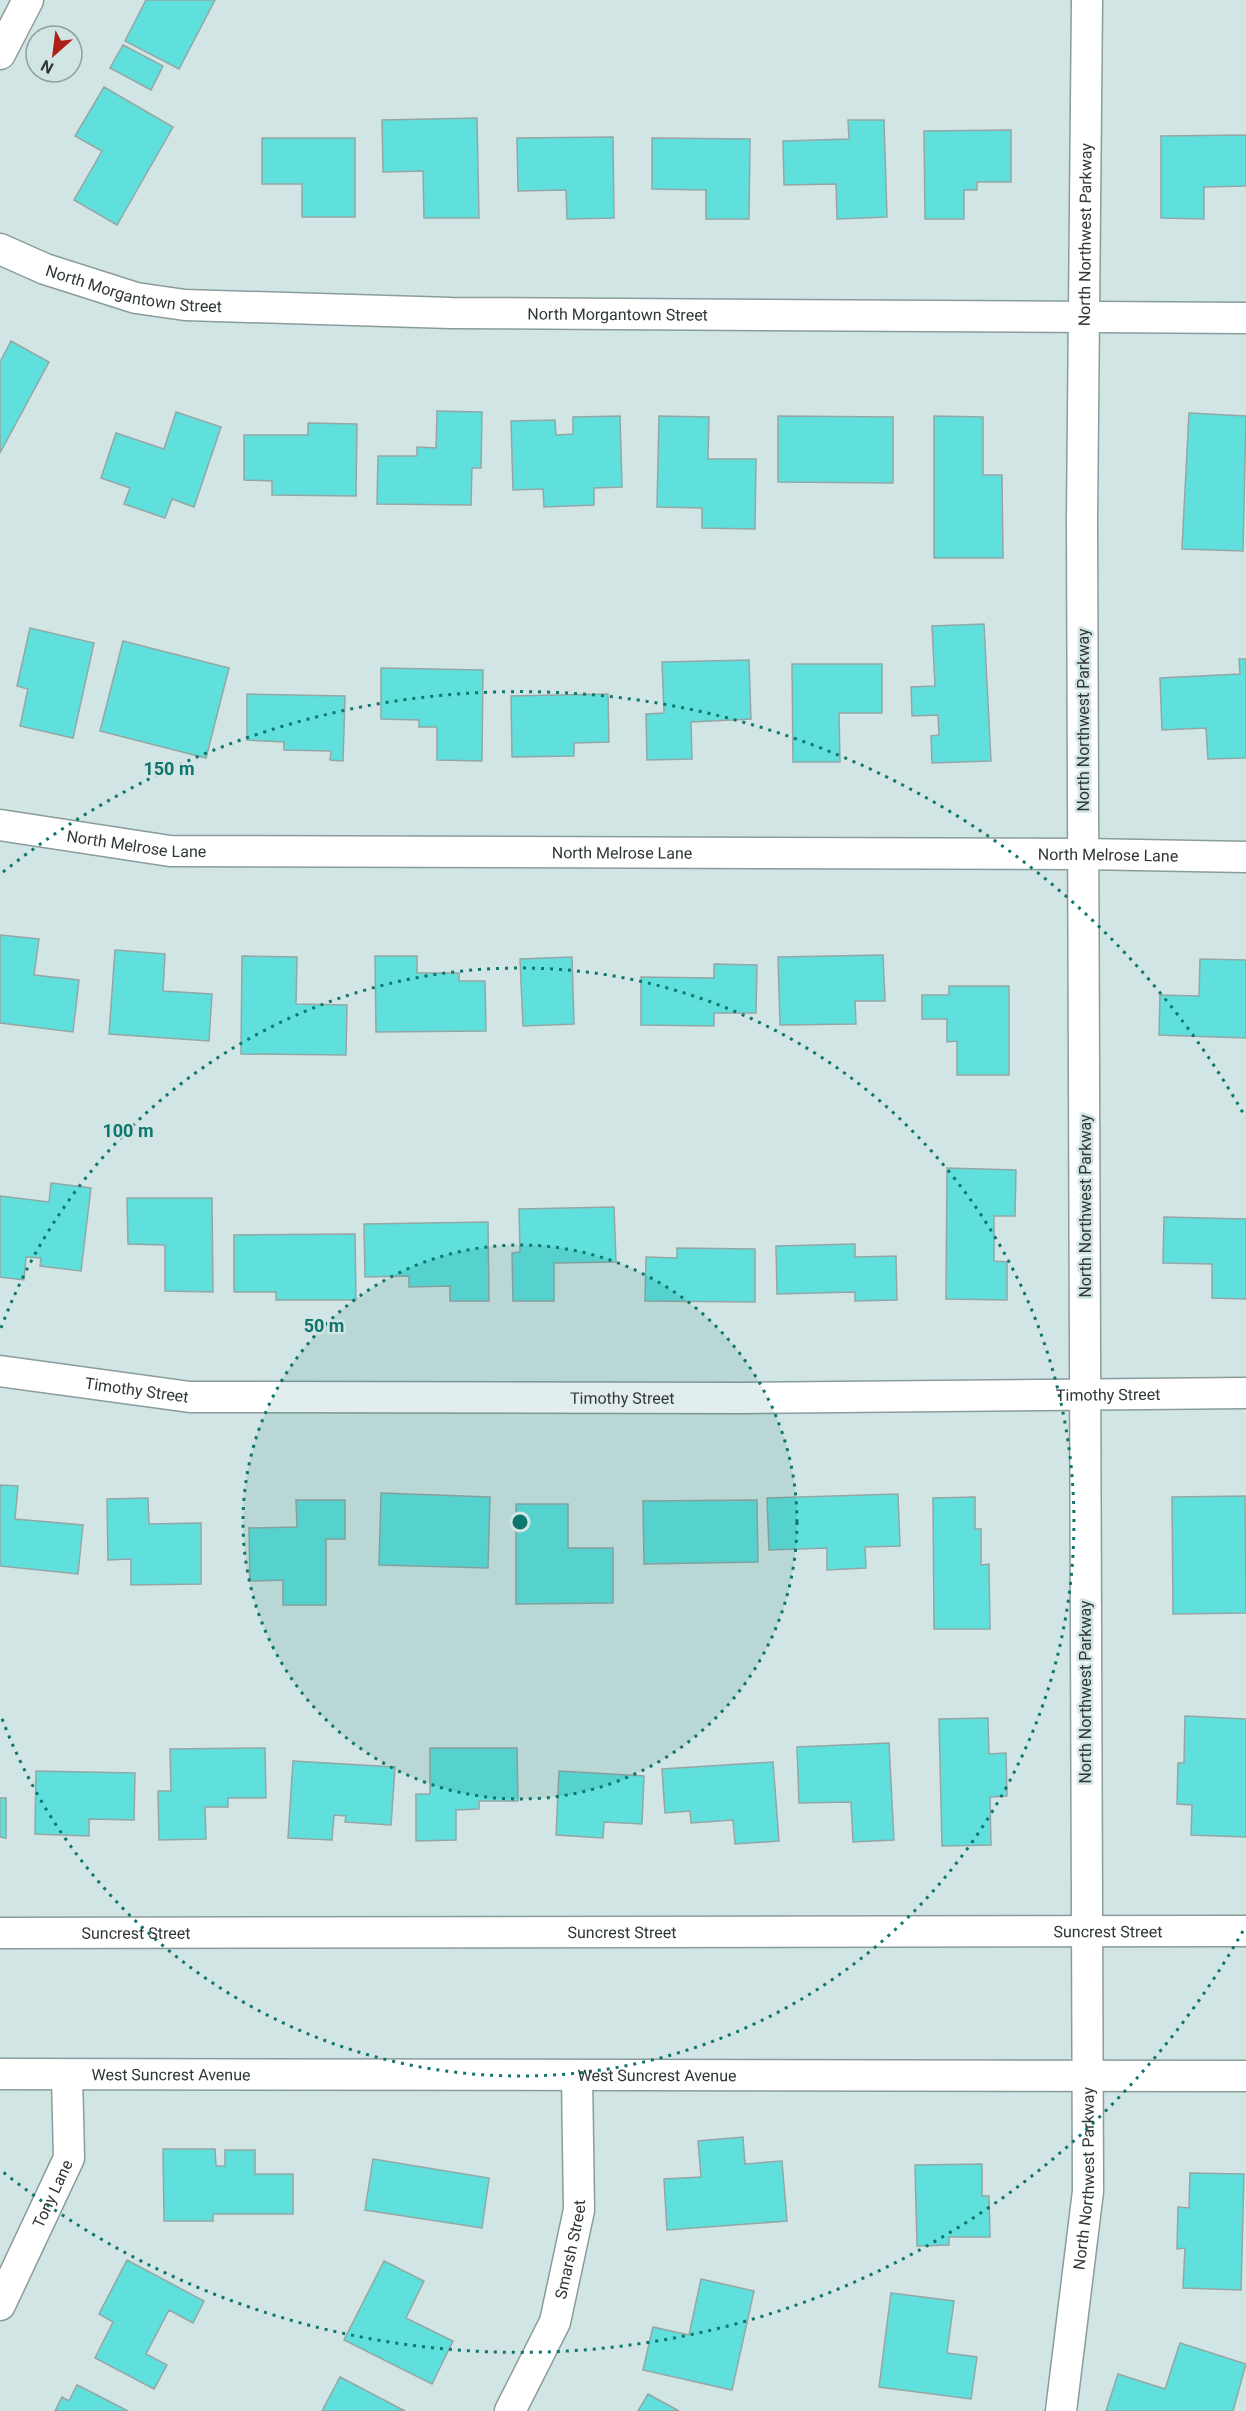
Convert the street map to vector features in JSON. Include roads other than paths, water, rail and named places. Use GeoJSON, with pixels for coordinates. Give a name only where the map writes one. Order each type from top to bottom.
{"type":"FeatureCollection","features":[{"type":"Feature","properties":{"kind":"street"},"geometry":{"type":"LineString","coordinates":[[0,54],[28,0]]}},
{"type":"Feature","properties":{"kind":"street","name":"North Northwest Parkway"},"geometry":{"type":"LineString","coordinates":[[1061,2411],[1088,2191],[1085,1931],[1084,854],[1084,316],[1087,0]]}},
{"type":"Feature","properties":{"kind":"street","name":"North Morgantown Street"},"geometry":{"type":"LineString","coordinates":[[0,249],[45,269],[136,298],[185,305],[451,313],[1246,318]]}},
{"type":"Feature","properties":{"kind":"street","name":"North Melrose Lane"},"geometry":{"type":"LineString","coordinates":[[0,825],[170,851],[1084,854],[1246,857]]}},
{"type":"Feature","properties":{"kind":"street","name":"Timothy Street"},"geometry":{"type":"LineString","coordinates":[[0,1371],[190,1397],[743,1398],[1246,1393]]}},
{"type":"Feature","properties":{"kind":"street","name":"Suncrest Street"},"geometry":{"type":"LineString","coordinates":[[0,1933],[1246,1931]]}},
{"type":"Feature","properties":{"kind":"street","name":"West Suncrest Avenue"},"geometry":{"type":"LineString","coordinates":[[0,2074],[1246,2076]]}},
{"type":"Feature","properties":{"kind":"street","name":"Tony Lane"},"geometry":{"type":"LineString","coordinates":[[0,2305],[69,2158],[67,2075]]}},
{"type":"Feature","properties":{"kind":"street","name":"Smarsh Street"},"geometry":{"type":"LineString","coordinates":[[510,2411],[555,2322],[579,2210],[577,2076]]}}]}
